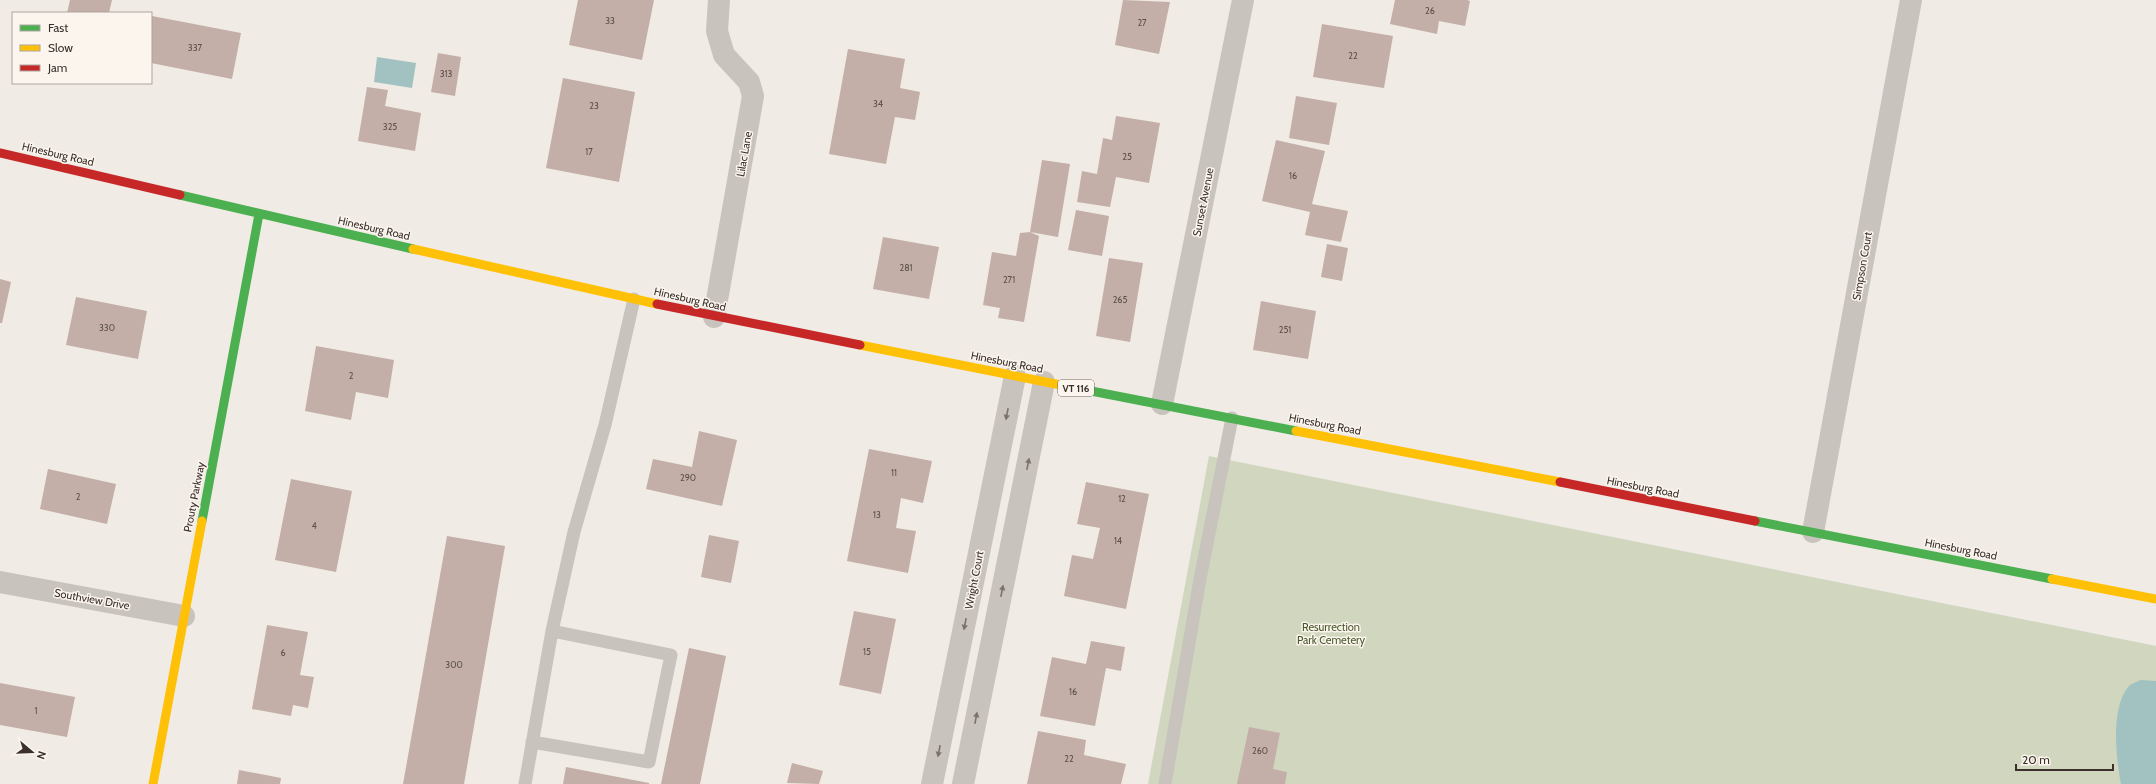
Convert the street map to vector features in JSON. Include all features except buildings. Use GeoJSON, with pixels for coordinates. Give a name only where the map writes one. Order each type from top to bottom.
{"type":"FeatureCollection","features":[{"type":"Feature","properties":{"kind":"main road","name":"Hinesburg Road"},"geometry":{"type":"LineString","coordinates":[[0,153],[259,214],[714,317],[2156,599]]}},
{"type":"Feature","properties":{"kind":"main road","name":"Prouty Parkway"},"geometry":{"type":"LineString","coordinates":[[153,784],[259,214]]}},
{"type":"Feature","properties":{"kind":"street","name":"Lilac Lane"},"geometry":{"type":"LineString","coordinates":[[714,317],[753,96],[749,82],[724,55],[717,31],[719,0]]}},
{"type":"Feature","properties":{"kind":"street","name":"Sunset Avenue"},"geometry":{"type":"LineString","coordinates":[[1162,404],[1244,0]]}},
{"type":"Feature","properties":{"kind":"street","name":"Simpson Court"},"geometry":{"type":"LineString","coordinates":[[1813,532],[1911,0]]}},
{"type":"Feature","properties":{"kind":"street","name":"Wright Court"},"geometry":{"type":"LineString","coordinates":[[932,784],[1015,376]]}},
{"type":"Feature","properties":{"kind":"street"},"geometry":{"type":"LineString","coordinates":[[963,784],[1044,382]]}},
{"type":"Feature","properties":{"kind":"street","name":"Southview Drive"},"geometry":{"type":"LineString","coordinates":[[0,582],[184,616]]}},
{"type":"Feature","properties":{"kind":"lane"},"geometry":{"type":"LineString","coordinates":[[525,784],[552,631],[574,532],[605,425],[634,299]]}},
{"type":"Feature","properties":{"kind":"lane"},"geometry":{"type":"LineString","coordinates":[[1165,784],[1200,579],[1232,418]]}},
{"type":"Feature","properties":{"kind":"lane"},"geometry":{"type":"LineString","coordinates":[[532,742],[649,762],[671,655],[552,631]]}},
{"type":"Feature","properties":{"kind":"green space","name":"Resurrection Park Cemetery"},"geometry":{"type":"Polygon","coordinates":[[[1209,456],[2156,646],[2156,784],[1148,784],[1209,456]]]}},
{"type":"Feature","properties":{"kind":"water"},"geometry":{"type":"Polygon","coordinates":[[[377,57],[416,63],[412,88],[374,82],[377,57]]]}},
{"type":"Feature","properties":{"kind":"water"},"geometry":{"type":"Polygon","coordinates":[[[2141,680],[2156,681],[2156,784],[2121,784],[2116,747],[2119,705],[2130,685],[2141,680]]]}},
{"type":"Feature","properties":{"kind":"traffic: fast"},"geometry":{"type":"LineString","coordinates":[[180,195],[413,249]]}},
{"type":"Feature","properties":{"kind":"traffic: fast"},"geometry":{"type":"LineString","coordinates":[[202,521],[259,214]]}},
{"type":"Feature","properties":{"kind":"traffic: fast"},"geometry":{"type":"LineString","coordinates":[[1081,389],[1296,431]]}},
{"type":"Feature","properties":{"kind":"traffic: fast"},"geometry":{"type":"LineString","coordinates":[[1755,521],[2052,579]]}},
{"type":"Feature","properties":{"kind":"traffic: slow"},"geometry":{"type":"LineString","coordinates":[[413,249],[657,304]]}},
{"type":"Feature","properties":{"kind":"traffic: slow"},"geometry":{"type":"LineString","coordinates":[[860,345],[1081,389]]}},
{"type":"Feature","properties":{"kind":"traffic: slow"},"geometry":{"type":"LineString","coordinates":[[1296,431],[1560,482]]}},
{"type":"Feature","properties":{"kind":"traffic: slow"},"geometry":{"type":"LineString","coordinates":[[153,784],[202,521]]}},
{"type":"Feature","properties":{"kind":"traffic: slow"},"geometry":{"type":"LineString","coordinates":[[2052,579],[2156,599]]}},
{"type":"Feature","properties":{"kind":"traffic: jam"},"geometry":{"type":"LineString","coordinates":[[0,153],[180,195]]}},
{"type":"Feature","properties":{"kind":"traffic: jam"},"geometry":{"type":"LineString","coordinates":[[657,304],[860,345]]}},
{"type":"Feature","properties":{"kind":"traffic: jam"},"geometry":{"type":"LineString","coordinates":[[1560,482],[1755,521]]}}]}
